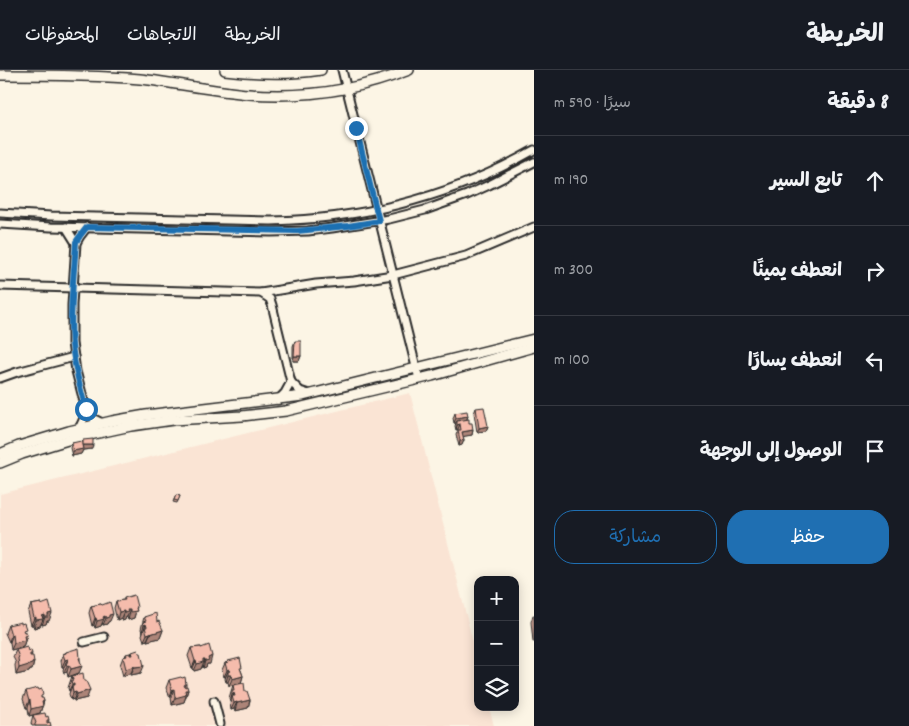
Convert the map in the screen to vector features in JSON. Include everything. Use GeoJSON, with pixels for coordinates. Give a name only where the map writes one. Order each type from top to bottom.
{"type":"FeatureCollection","features":[{"type":"Feature","properties":{"kind":"main road"},"geometry":{"type":"LineString","coordinates":[[226,70],[271,74],[321,70]]}},
{"type":"Feature","properties":{"kind":"main road"},"geometry":{"type":"LineString","coordinates":[[0,75],[105,76],[264,95],[310,93],[346,88],[366,84],[409,70]]}},
{"type":"Feature","properties":{"kind":"main road"},"geometry":{"type":"LineString","coordinates":[[0,454],[35,441],[102,424],[146,415],[278,400],[310,394],[534,339]]}},
{"type":"Feature","properties":{"kind":"main road"},"geometry":{"type":"LineString","coordinates":[[0,463],[71,439],[114,429],[173,420],[286,411],[419,379],[534,347]]}},
{"type":"Feature","properties":{"kind":"street"},"geometry":{"type":"LineString","coordinates":[[342,70],[419,379]]}},
{"type":"Feature","properties":{"kind":"street"},"geometry":{"type":"LineString","coordinates":[[0,214],[271,221],[331,218],[421,199],[463,185],[493,172],[534,150]]}},
{"type":"Feature","properties":{"kind":"street"},"geometry":{"type":"LineString","coordinates":[[0,224],[297,231],[348,226],[425,210],[467,195],[534,162]]}},
{"type":"Feature","properties":{"kind":"street"},"geometry":{"type":"LineString","coordinates":[[66,227],[76,242]]}},
{"type":"Feature","properties":{"kind":"street"},"geometry":{"type":"LineString","coordinates":[[87,227],[76,242],[72,343],[76,371],[86,409],[94,420],[102,424]]}},
{"type":"Feature","properties":{"kind":"street"},"geometry":{"type":"LineString","coordinates":[[0,286],[260,293],[393,275],[466,256],[534,227]]}},
{"type":"Feature","properties":{"kind":"street"},"geometry":{"type":"LineString","coordinates":[[260,293],[270,299],[291,382],[300,391],[310,394]]}},
{"type":"Feature","properties":{"kind":"street"},"geometry":{"type":"LineString","coordinates":[[0,378],[74,357]]}},
{"type":"Feature","properties":{"kind":"street"},"geometry":{"type":"LineString","coordinates":[[278,400],[285,393],[291,382]]}},
{"type":"Feature","properties":{"kind":"street"},"geometry":{"type":"LineString","coordinates":[[79,429],[86,409]]}},
{"type":"Feature","properties":{"kind":"street"},"geometry":{"type":"LineString","coordinates":[[84,642],[104,637]]}},
{"type":"Feature","properties":{"kind":"street"},"geometry":{"type":"LineString","coordinates":[[214,701],[220,724]]}},
{"type":"Feature","properties":{"kind":"shaded area"},"geometry":{"type":"Polygon","coordinates":[[[410,393],[474,646],[474,711],[490,711],[494,726],[0,726],[0,494],[410,393]]]}},
{"type":"Feature","properties":{"kind":"building"},"geometry":{"type":"Polygon","coordinates":[[[295,341],[301,341],[301,356],[294,356],[295,341]]]}},
{"type":"Feature","properties":{"kind":"building"},"geometry":{"type":"Polygon","coordinates":[[[484,407],[488,426],[479,428],[476,408],[484,407]]]}},
{"type":"Feature","properties":{"kind":"building"},"geometry":{"type":"Polygon","coordinates":[[[467,411],[468,416],[456,418],[455,413],[467,411]]]}},
{"type":"Feature","properties":{"kind":"building"},"geometry":{"type":"Polygon","coordinates":[[[469,419],[473,430],[462,432],[464,440],[460,441],[458,430],[461,430],[460,424],[457,425],[457,421],[469,419]]]}},
{"type":"Feature","properties":{"kind":"building"},"geometry":{"type":"Polygon","coordinates":[[[93,439],[93,445],[83,445],[83,440],[93,439]]]}},
{"type":"Feature","properties":{"kind":"building"},"geometry":{"type":"Polygon","coordinates":[[[81,441],[83,449],[73,451],[72,443],[81,441]]]}},
{"type":"Feature","properties":{"kind":"building"},"geometry":{"type":"Polygon","coordinates":[[[176,495],[180,496],[178,501],[174,500],[176,495]]]}},
{"type":"Feature","properties":{"kind":"building"},"geometry":{"type":"Polygon","coordinates":[[[134,595],[137,611],[130,612],[130,610],[127,610],[128,612],[119,612],[116,601],[125,600],[124,598],[134,595]]]}},
{"type":"Feature","properties":{"kind":"building"},"geometry":{"type":"Polygon","coordinates":[[[49,602],[52,613],[48,614],[48,617],[45,617],[45,615],[42,616],[43,619],[36,620],[31,605],[41,603],[41,605],[49,602]]]}},
{"type":"Feature","properties":{"kind":"building"},"geometry":{"type":"Polygon","coordinates":[[[110,602],[113,614],[97,621],[91,606],[110,602]]]}},
{"type":"Feature","properties":{"kind":"building"},"geometry":{"type":"Polygon","coordinates":[[[156,613],[157,622],[159,621],[163,630],[147,634],[146,624],[144,625],[143,622],[146,621],[144,617],[156,613]]]}},
{"type":"Feature","properties":{"kind":"building"},"geometry":{"type":"Polygon","coordinates":[[[21,622],[21,624],[24,623],[26,629],[23,630],[27,635],[24,636],[25,640],[14,643],[13,634],[11,635],[8,625],[21,622]]]}},
{"type":"Feature","properties":{"kind":"building"},"geometry":{"type":"Polygon","coordinates":[[[209,645],[212,656],[208,658],[209,660],[205,661],[203,659],[203,662],[197,664],[191,648],[201,648],[209,645]]]}},
{"type":"Feature","properties":{"kind":"building"},"geometry":{"type":"Polygon","coordinates":[[[27,647],[28,651],[31,650],[32,654],[30,656],[33,656],[34,662],[19,668],[19,657],[16,650],[27,647]]]}},
{"type":"Feature","properties":{"kind":"building"},"geometry":{"type":"Polygon","coordinates":[[[79,648],[79,658],[82,666],[71,669],[69,665],[67,666],[66,662],[68,662],[68,659],[65,660],[63,654],[79,648]]]}},
{"type":"Feature","properties":{"kind":"building"},"geometry":{"type":"Polygon","coordinates":[[[138,650],[141,653],[144,666],[134,666],[126,669],[123,657],[130,653],[130,655],[133,655],[132,652],[138,650]]]}},
{"type":"Feature","properties":{"kind":"building"},"geometry":{"type":"Polygon","coordinates":[[[240,658],[242,668],[240,668],[243,676],[232,679],[231,675],[228,675],[230,671],[229,669],[227,670],[225,663],[240,658]]]}},
{"type":"Feature","properties":{"kind":"building"},"geometry":{"type":"Polygon","coordinates":[[[83,673],[84,681],[86,681],[90,690],[77,694],[76,692],[73,693],[72,686],[74,684],[71,681],[73,680],[72,676],[83,673]]]}},
{"type":"Feature","properties":{"kind":"building"},"geometry":{"type":"Polygon","coordinates":[[[185,677],[186,684],[184,685],[185,687],[187,686],[188,690],[185,690],[186,695],[175,698],[174,689],[172,690],[169,680],[185,677]]]}},
{"type":"Feature","properties":{"kind":"building"},"geometry":{"type":"Polygon","coordinates":[[[244,683],[245,691],[247,691],[250,700],[234,703],[232,696],[235,696],[234,693],[232,694],[232,690],[234,690],[233,685],[244,683]]]}},
{"type":"Feature","properties":{"kind":"building"},"geometry":{"type":"Polygon","coordinates":[[[38,688],[39,690],[42,689],[43,695],[41,698],[44,701],[42,702],[43,706],[31,709],[26,691],[38,688]]]}},
{"type":"Feature","properties":{"kind":"building"},"geometry":{"type":"Polygon","coordinates":[[[45,713],[49,720],[47,720],[47,723],[50,722],[51,726],[35,726],[36,723],[33,715],[45,713]]]}},
{"type":"Feature","properties":{"kind":"route"},"geometry":{"type":"LineString","coordinates":[[86,409],[76,371],[72,343],[72,305],[76,242],[87,227],[271,232],[308,231],[379,221],[356,128]]}}]}
